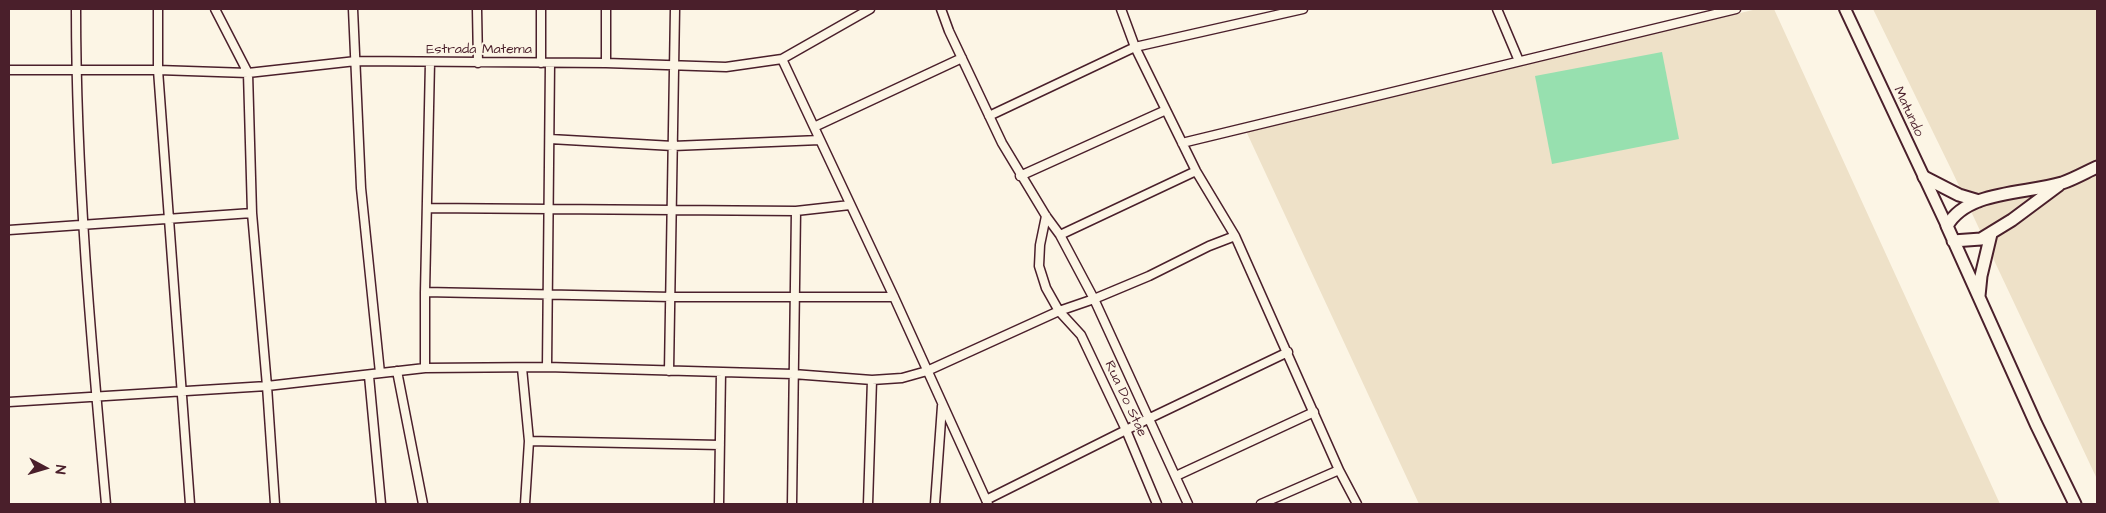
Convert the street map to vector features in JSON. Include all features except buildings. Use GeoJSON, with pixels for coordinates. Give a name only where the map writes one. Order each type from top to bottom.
{"type":"FeatureCollection","features":[{"type":"Feature","properties":{"kind":"highway"},"geometry":{"type":"LineString","coordinates":[[1953,241],[1972,241],[1991,234],[2063,182],[2097,166]]}},
{"type":"Feature","properties":{"kind":"highway"},"geometry":{"type":"LineString","coordinates":[[1924,178],[1960,195],[1979,201]]}},
{"type":"Feature","properties":{"kind":"highway"},"geometry":{"type":"LineString","coordinates":[[2063,182],[1979,201],[1956,213],[1947,226],[2075,504]]}},
{"type":"Feature","properties":{"kind":"highway"},"geometry":{"type":"LineString","coordinates":[[1979,297],[1981,276],[1991,234]]}},
{"type":"Feature","properties":{"kind":"main road","name":"Matundo"},"geometry":{"type":"LineString","coordinates":[[1844,9],[1947,226]]}},
{"type":"Feature","properties":{"kind":"street"},"geometry":{"type":"LineString","coordinates":[[76,9],[76,70],[84,226],[106,504]]}},
{"type":"Feature","properties":{"kind":"street"},"geometry":{"type":"LineString","coordinates":[[158,9],[158,70],[190,504]]}},
{"type":"Feature","properties":{"kind":"street"},"geometry":{"type":"LineString","coordinates":[[215,9],[248,73],[252,214],[267,386],[274,504]]}},
{"type":"Feature","properties":{"kind":"street"},"geometry":{"type":"LineString","coordinates":[[353,9],[362,188],[380,373]]}},
{"type":"Feature","properties":{"kind":"street"},"geometry":{"type":"LineString","coordinates":[[477,9],[478,63]]}},
{"type":"Feature","properties":{"kind":"street"},"geometry":{"type":"LineString","coordinates":[[541,9],[550,139],[549,296],[546,367]]}},
{"type":"Feature","properties":{"kind":"street"},"geometry":{"type":"LineString","coordinates":[[606,9],[606,63]]}},
{"type":"Feature","properties":{"kind":"street"},"geometry":{"type":"LineString","coordinates":[[669,370],[672,297],[674,9]]}},
{"type":"Feature","properties":{"kind":"street","name":"Estrada Matema"},"geometry":{"type":"LineString","coordinates":[[9,70],[158,70],[248,73],[356,62],[606,63],[726,67],[782,59],[870,9]]}},
{"type":"Feature","properties":{"kind":"street"},"geometry":{"type":"LineString","coordinates":[[941,9],[989,116],[1020,176],[1060,235],[1094,299],[1188,504]]}},
{"type":"Feature","properties":{"kind":"street"},"geometry":{"type":"LineString","coordinates":[[1121,9],[1135,47],[1196,171],[1235,236],[1339,470],[1357,504]]}},
{"type":"Feature","properties":{"kind":"street"},"geometry":{"type":"LineString","coordinates":[[989,116],[1135,47],[1303,9]]}},
{"type":"Feature","properties":{"kind":"street"},"geometry":{"type":"LineString","coordinates":[[1497,9],[1520,61]]}},
{"type":"Feature","properties":{"kind":"street"},"geometry":{"type":"LineString","coordinates":[[1182,143],[1736,9]]}},
{"type":"Feature","properties":{"kind":"street"},"geometry":{"type":"LineString","coordinates":[[814,127],[962,58]]}},
{"type":"Feature","properties":{"kind":"street"},"geometry":{"type":"LineString","coordinates":[[782,59],[894,297],[987,502],[1150,418],[1288,352]]}},
{"type":"Feature","properties":{"kind":"street"},"geometry":{"type":"LineString","coordinates":[[425,368],[430,62]]}},
{"type":"Feature","properties":{"kind":"street"},"geometry":{"type":"LineString","coordinates":[[1020,176],[1166,110]]}},
{"type":"Feature","properties":{"kind":"street"},"geometry":{"type":"LineString","coordinates":[[550,139],[673,146],[820,140]]}},
{"type":"Feature","properties":{"kind":"street"},"geometry":{"type":"LineString","coordinates":[[1060,235],[1196,171]]}},
{"type":"Feature","properties":{"kind":"street"},"geometry":{"type":"LineString","coordinates":[[428,208],[796,211],[850,206]]}},
{"type":"Feature","properties":{"kind":"street"},"geometry":{"type":"LineString","coordinates":[[792,504],[796,211]]}},
{"type":"Feature","properties":{"kind":"street"},"geometry":{"type":"LineString","coordinates":[[9,230],[252,214]]}},
{"type":"Feature","properties":{"kind":"street","name":"Rua Do Stae"},"geometry":{"type":"LineString","coordinates":[[1046,216],[1040,245],[1039,266],[1046,288],[1059,310],[1081,335],[1126,430],[1157,504]]}},
{"type":"Feature","properties":{"kind":"street"},"geometry":{"type":"LineString","coordinates":[[9,402],[96,395],[267,386],[425,368],[546,367],[793,374],[872,380],[902,378],[927,371],[1059,310],[1094,299],[1149,276],[1209,246],[1235,236]]}},
{"type":"Feature","properties":{"kind":"street"},"geometry":{"type":"LineString","coordinates":[[425,292],[549,296],[894,297]]}},
{"type":"Feature","properties":{"kind":"street"},"geometry":{"type":"LineString","coordinates":[[522,368],[529,441],[525,504]]}},
{"type":"Feature","properties":{"kind":"street"},"geometry":{"type":"LineString","coordinates":[[397,371],[423,504]]}},
{"type":"Feature","properties":{"kind":"street"},"geometry":{"type":"LineString","coordinates":[[719,504],[721,372]]}},
{"type":"Feature","properties":{"kind":"street"},"geometry":{"type":"LineString","coordinates":[[368,376],[381,504]]}},
{"type":"Feature","properties":{"kind":"street"},"geometry":{"type":"LineString","coordinates":[[868,504],[872,380]]}},
{"type":"Feature","properties":{"kind":"street"},"geometry":{"type":"LineString","coordinates":[[935,504],[942,404]]}},
{"type":"Feature","properties":{"kind":"street"},"geometry":{"type":"LineString","coordinates":[[1176,476],[1314,412]]}},
{"type":"Feature","properties":{"kind":"street"},"geometry":{"type":"LineString","coordinates":[[529,441],[720,445]]}},
{"type":"Feature","properties":{"kind":"street"},"geometry":{"type":"LineString","coordinates":[[1261,504],[1339,470]]}},
{"type":"Feature","properties":{"kind":"shaded area"},"geometry":{"type":"Polygon","coordinates":[[[1757,9],[1774,9],[2000,504],[1419,504],[1246,131],[1757,9]]]}},
{"type":"Feature","properties":{"kind":"shaded area"},"geometry":{"type":"Polygon","coordinates":[[[1873,9],[2097,9],[2097,479],[1952,171],[1873,9]]]}},
{"type":"Feature","properties":{"kind":"green space"},"geometry":{"type":"Polygon","coordinates":[[[1662,52],[1679,139],[1552,164],[1535,76],[1662,52]]]}}]}
